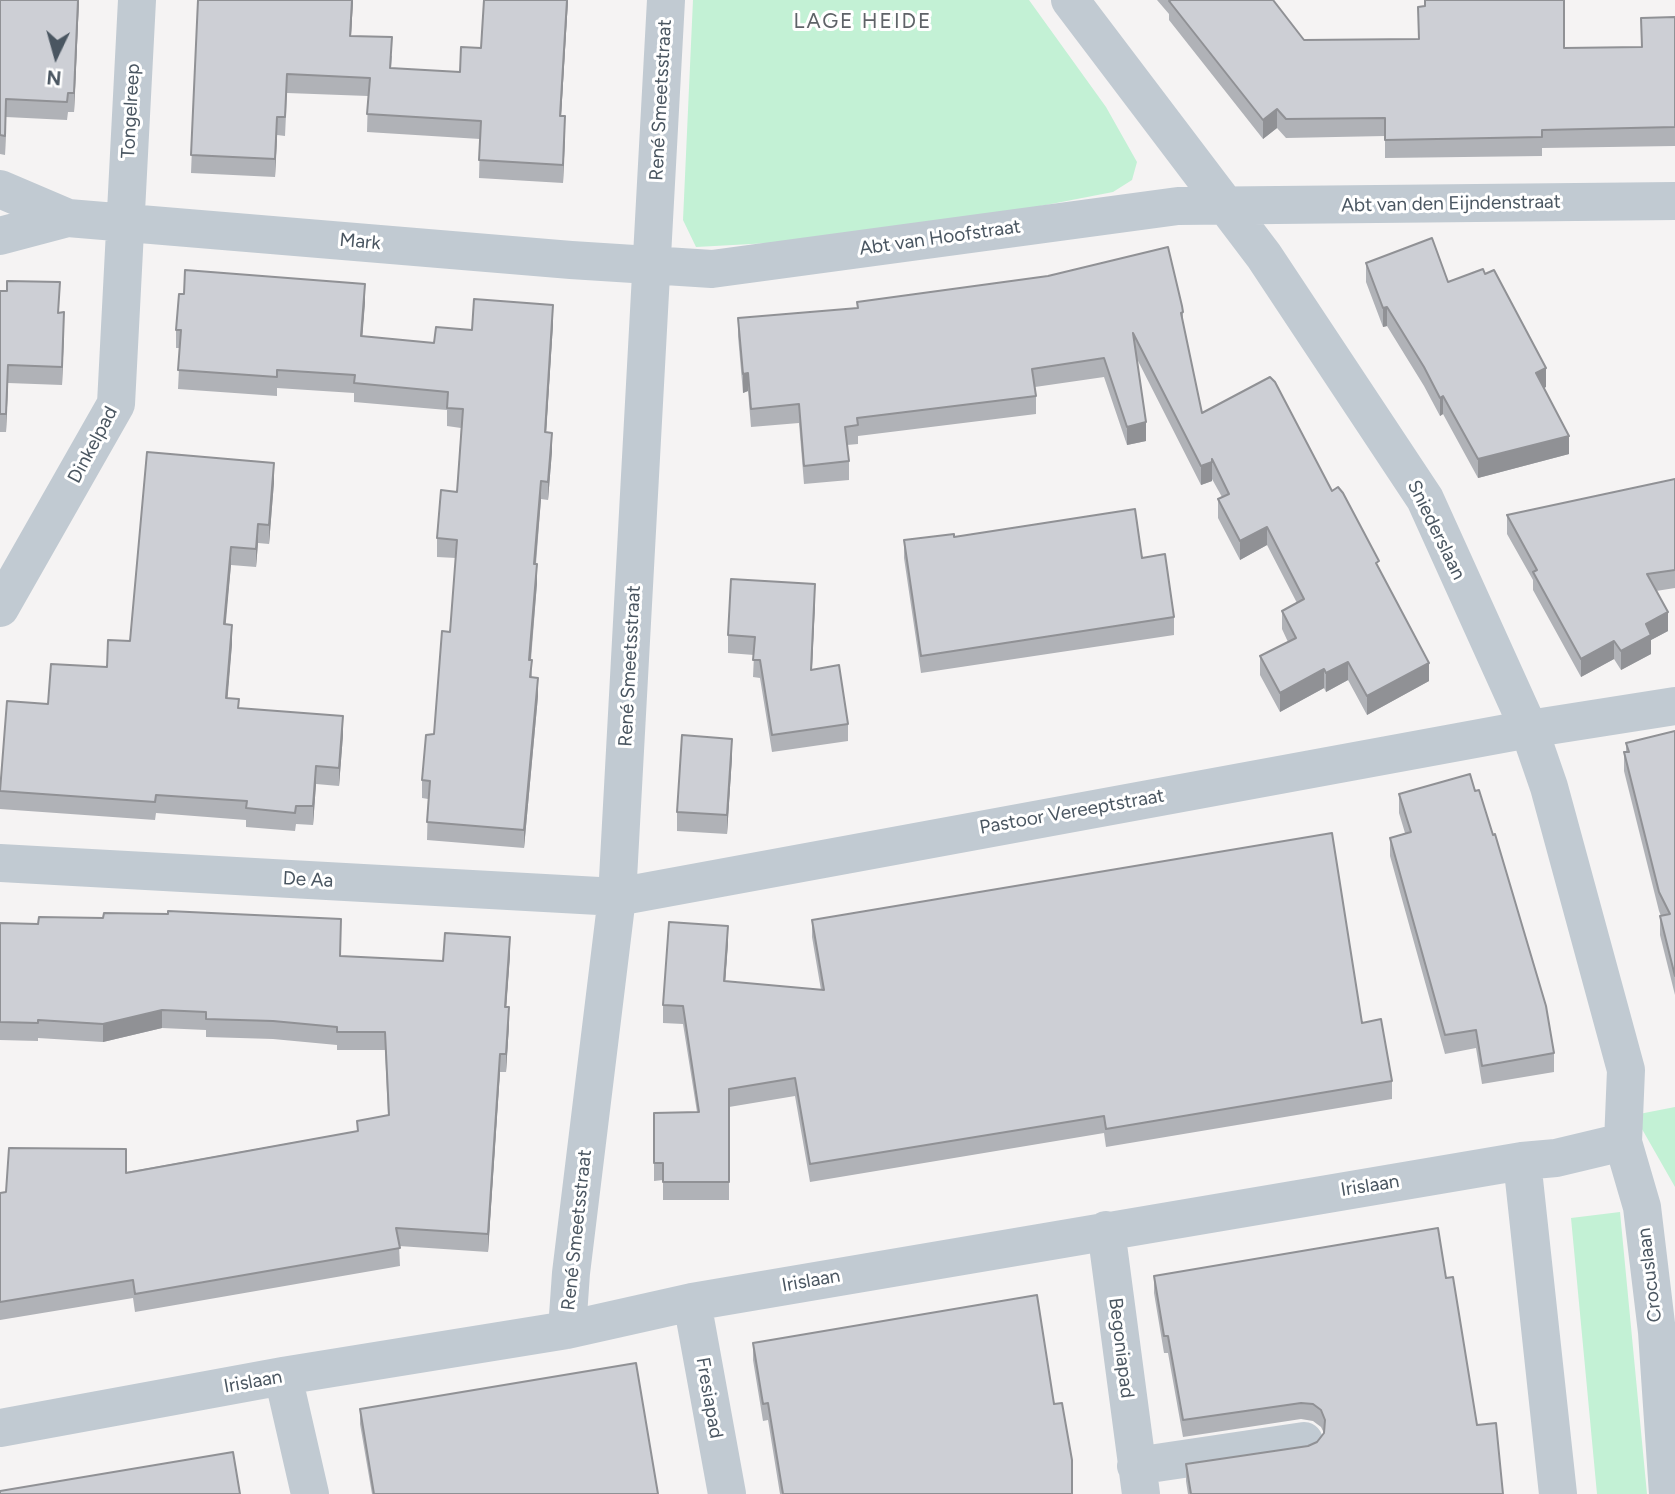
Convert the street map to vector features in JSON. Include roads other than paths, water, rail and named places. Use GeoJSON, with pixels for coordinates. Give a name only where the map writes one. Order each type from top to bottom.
{"type":"FeatureCollection","features":[{"type":"Feature","properties":{"kind":"street","name":"Tongelreep"},"geometry":{"type":"LineString","coordinates":[[127,223],[137,0]]}},
{"type":"Feature","properties":{"kind":"street","name":"René Smeetsstraat"},"geometry":{"type":"LineString","coordinates":[[567,1330],[573,1259],[617,897],[666,0]]}},
{"type":"Feature","properties":{"kind":"street","name":"Sniederslaan"},"geometry":{"type":"LineString","coordinates":[[1070,0],[1264,256],[1425,499],[1529,729],[1549,787],[1626,1070],[1623,1142]]}},
{"type":"Feature","properties":{"kind":"street","name":"Mark"},"geometry":{"type":"LineString","coordinates":[[0,190],[68,218],[652,266]]}},
{"type":"Feature","properties":{"kind":"street","name":"Abt van den Eijndenstraat"},"geometry":{"type":"LineString","coordinates":[[1227,206],[1675,201]]}},
{"type":"Feature","properties":{"kind":"street","name":"Abt van Hoofstraat"},"geometry":{"type":"LineString","coordinates":[[652,266],[712,269],[1178,206],[1227,206]]}},
{"type":"Feature","properties":{"kind":"street","name":"Mark"},"geometry":{"type":"LineString","coordinates":[[0,236],[68,218]]}},
{"type":"Feature","properties":{"kind":"street","name":"Dinkelpad"},"geometry":{"type":"LineString","coordinates":[[0,608],[116,404],[127,223]]}},
{"type":"Feature","properties":{"kind":"street","name":"Pastoor Vereeptstraat"},"geometry":{"type":"LineString","coordinates":[[617,897],[783,864],[1529,729],[1675,706]]}},
{"type":"Feature","properties":{"kind":"street","name":"De Aa"},"geometry":{"type":"LineString","coordinates":[[0,863],[617,897]]}},
{"type":"Feature","properties":{"kind":"street","name":"Irislaan"},"geometry":{"type":"LineString","coordinates":[[0,1427],[284,1376],[567,1330],[692,1302],[1106,1230],[1522,1161],[1556,1158],[1623,1142]]}},
{"type":"Feature","properties":{"kind":"street","name":"Crocuslaan"},"geometry":{"type":"LineString","coordinates":[[1623,1142],[1642,1207],[1657,1332],[1668,1494]]}},
{"type":"Feature","properties":{"kind":"street"},"geometry":{"type":"LineString","coordinates":[[1522,1161],[1558,1494]]}},
{"type":"Feature","properties":{"kind":"street","name":"Begoniapad"},"geometry":{"type":"LineString","coordinates":[[1106,1230],[1138,1480],[1304,1441]]}},
{"type":"Feature","properties":{"kind":"street","name":"Fresiapad"},"geometry":{"type":"LineString","coordinates":[[692,1302],[727,1494]]}},
{"type":"Feature","properties":{"kind":"street"},"geometry":{"type":"LineString","coordinates":[[284,1376],[310,1494]]}},
{"type":"Feature","properties":{"kind":"district","name":"LAGE HEIDE"},"geometry":{"type":"Point","coordinates":[863,22]}}]}
